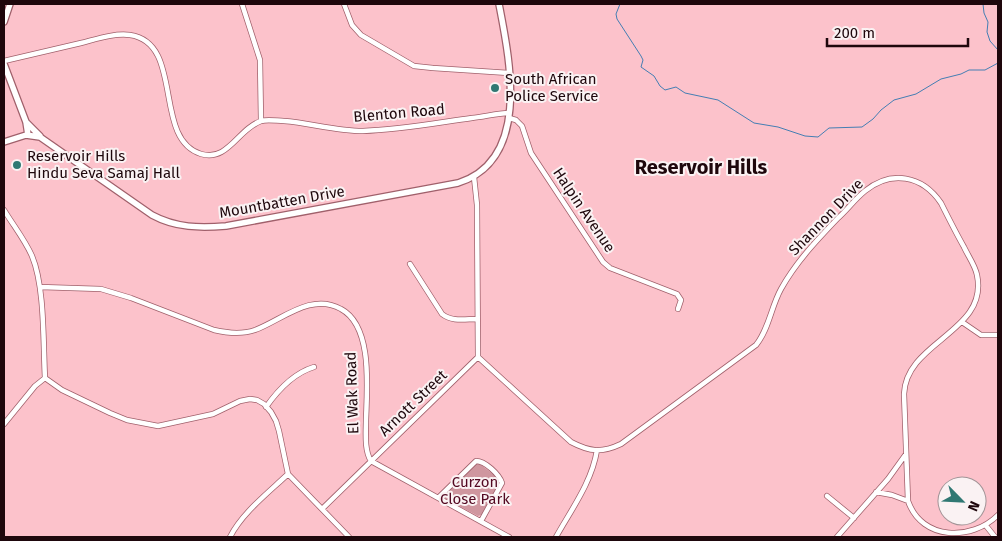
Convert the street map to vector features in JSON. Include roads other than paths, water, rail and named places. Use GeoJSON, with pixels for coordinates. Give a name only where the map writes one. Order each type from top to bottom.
{"type":"FeatureCollection","features":[{"type":"Feature","properties":{"kind":"main road"},"geometry":{"type":"LineString","coordinates":[[4,22],[10,4]]}},
{"type":"Feature","properties":{"kind":"main road","name":"Mountbatten Drive"},"geometry":{"type":"LineString","coordinates":[[26,122],[40,136],[152,215],[172,224],[192,227],[226,226],[458,183],[474,177],[490,163],[500,149],[507,130],[509,116],[508,54],[499,4]]}},
{"type":"Feature","properties":{"kind":"main road"},"geometry":{"type":"LineString","coordinates":[[4,63],[6,76],[26,122],[28,135]]}},
{"type":"Feature","properties":{"kind":"main road"},"geometry":{"type":"LineString","coordinates":[[4,142],[21,135],[40,136]]}},
{"type":"Feature","properties":{"kind":"street"},"geometry":{"type":"LineString","coordinates":[[4,63],[110,36],[132,35],[145,41],[155,53],[163,71],[178,135],[193,151],[210,155],[219,154],[247,130],[261,122],[260,60],[242,4]]}},
{"type":"Feature","properties":{"kind":"street"},"geometry":{"type":"LineString","coordinates":[[344,4],[352,25],[361,35],[414,66],[509,73]]}},
{"type":"Feature","properties":{"kind":"street","name":"Blenton Road"},"geometry":{"type":"LineString","coordinates":[[261,122],[289,122],[362,131],[509,116]]}},
{"type":"Feature","properties":{"kind":"street","name":"Halpin Avenue"},"geometry":{"type":"LineString","coordinates":[[509,116],[522,126],[528,148],[535,160],[603,262],[610,268],[677,294],[681,300],[678,309]]}},
{"type":"Feature","properties":{"kind":"street"},"geometry":{"type":"LineString","coordinates":[[474,177],[477,205],[478,357],[571,442],[584,449],[597,450],[595,465],[590,477],[556,537]]}},
{"type":"Feature","properties":{"kind":"street","name":"Shannon Drive"},"geometry":{"type":"LineString","coordinates":[[597,450],[621,444],[756,345],[764,334],[781,290],[797,263],[862,194],[875,184],[885,180],[905,178],[921,183],[931,190],[941,203],[972,262],[977,276],[978,290],[976,300],[962,322],[922,354],[909,371],[904,387],[908,501]]}},
{"type":"Feature","properties":{"kind":"street"},"geometry":{"type":"LineString","coordinates":[[4,210],[32,255],[40,287],[45,378]]}},
{"type":"Feature","properties":{"kind":"street"},"geometry":{"type":"LineString","coordinates":[[410,264],[442,314],[452,319],[477,319]]}},
{"type":"Feature","properties":{"kind":"street","name":"El Wak Road"},"geometry":{"type":"LineString","coordinates":[[40,287],[101,290],[131,298],[227,333],[255,330],[285,314],[323,303],[343,310],[352,318],[360,332],[366,356],[366,435],[371,461]]}},
{"type":"Feature","properties":{"kind":"street"},"geometry":{"type":"LineString","coordinates":[[962,322],[981,335],[998,335]]}},
{"type":"Feature","properties":{"kind":"street","name":"Arnott Street"},"geometry":{"type":"LineString","coordinates":[[322,509],[478,357]]}},
{"type":"Feature","properties":{"kind":"street"},"geometry":{"type":"LineString","coordinates":[[266,407],[286,384],[304,371],[314,367]]}},
{"type":"Feature","properties":{"kind":"street"},"geometry":{"type":"LineString","coordinates":[[45,378],[62,390],[110,413],[127,420],[158,426],[213,414],[240,401],[257,400],[271,412],[280,431],[288,474],[349,537]]}},
{"type":"Feature","properties":{"kind":"street"},"geometry":{"type":"LineString","coordinates":[[4,424],[34,386],[45,378]]}},
{"type":"Feature","properties":{"kind":"street"},"geometry":{"type":"LineString","coordinates":[[837,537],[906,454]]}},
{"type":"Feature","properties":{"kind":"street"},"geometry":{"type":"LineString","coordinates":[[371,461],[509,537]]}},
{"type":"Feature","properties":{"kind":"street"},"geometry":{"type":"LineString","coordinates":[[438,498],[476,461],[482,462],[498,476],[502,483],[482,521]]}},
{"type":"Feature","properties":{"kind":"street"},"geometry":{"type":"LineString","coordinates":[[230,537],[234,528],[288,474]]}},
{"type":"Feature","properties":{"kind":"street"},"geometry":{"type":"LineString","coordinates":[[876,492],[908,501],[920,520],[929,528],[939,533],[953,536],[981,531],[998,515]]}},
{"type":"Feature","properties":{"kind":"street"},"geometry":{"type":"LineString","coordinates":[[827,496],[854,518]]}},
{"type":"Feature","properties":{"kind":"street"},"geometry":{"type":"LineString","coordinates":[[987,527],[995,537]]}},
{"type":"Feature","properties":{"kind":"waterway"},"geometry":{"type":"LineString","coordinates":[[620,4],[616,14],[617,19],[641,56],[643,60],[641,67],[654,76],[665,90],[676,87],[685,93],[718,100],[754,123],[778,127],[805,136],[818,137],[829,128],[862,127],[894,100],[916,94],[941,79],[969,70],[985,70],[998,63]]}},
{"type":"Feature","properties":{"kind":"waterway"},"geometry":{"type":"LineString","coordinates":[[983,4],[988,22],[987,32],[990,41],[998,50]]}},
{"type":"Feature","properties":{"kind":"place","name":"South African Police Service"},"geometry":{"type":"Point","coordinates":[495,88]}},
{"type":"Feature","properties":{"kind":"place","name":"Reservoir Hills Hindu Seva Samaj Hall"},"geometry":{"type":"Point","coordinates":[17,165]}},
{"type":"Feature","properties":{"kind":"district","name":"Reservoir Hills"},"geometry":{"type":"Point","coordinates":[701,167]}},
{"type":"Feature","properties":{"kind":"park label","name":"Curzon Close Park"},"geometry":{"type":"Point","coordinates":[475,490]}}]}
